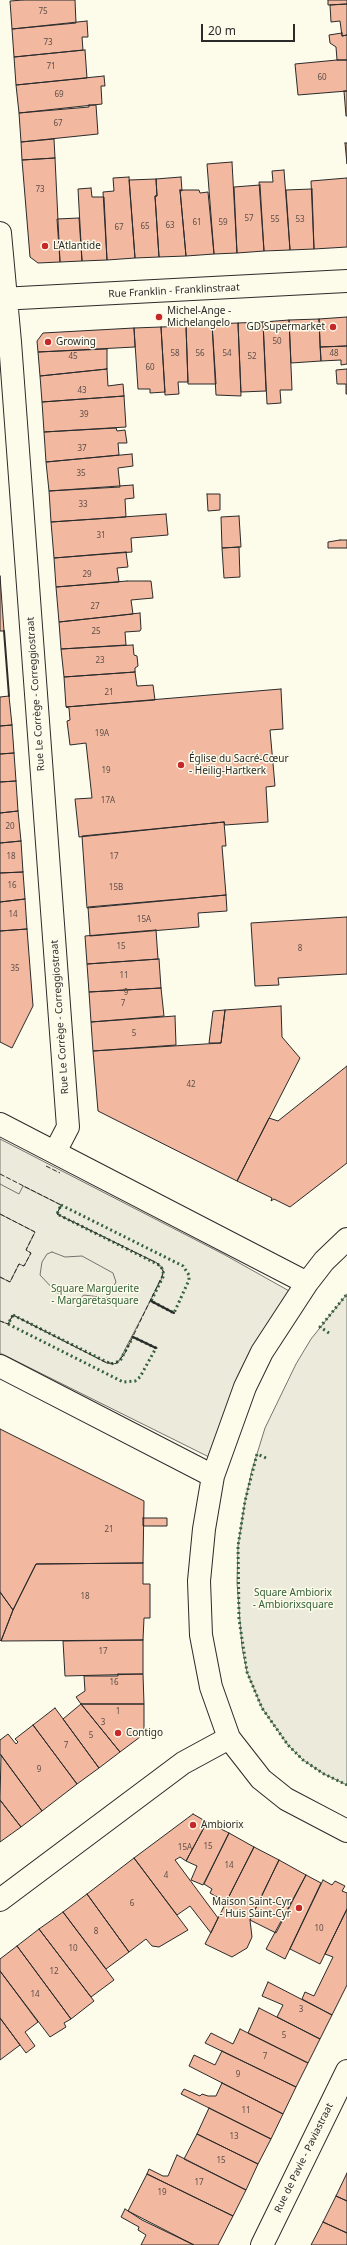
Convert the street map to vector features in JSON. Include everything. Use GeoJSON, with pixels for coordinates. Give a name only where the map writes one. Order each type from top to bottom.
{"type":"FeatureCollection","features":[{"type":"Feature","properties":{"kind":"street","name":"Rue Le Corrège - Correggiostraat"},"geometry":{"type":"LineString","coordinates":[[0,233],[3,299],[68,1127],[55,1152]]}},
{"type":"Feature","properties":{"kind":"street","name":"Rue Franklin - Franklinstraat"},"geometry":{"type":"LineString","coordinates":[[3,299],[347,281]]}},
{"type":"Feature","properties":{"kind":"street"},"geometry":{"type":"LineString","coordinates":[[0,1124],[307,1283]]}},
{"type":"Feature","properties":{"kind":"street"},"geometry":{"type":"LineString","coordinates":[[347,1238],[324,1261],[307,1283],[262,1352],[244,1386],[213,1476],[204,1529],[199,1581],[200,1635],[211,1687],[229,1738],[261,1779],[286,1799],[347,1831]]}},
{"type":"Feature","properties":{"kind":"street"},"geometry":{"type":"LineString","coordinates":[[0,1366],[213,1476]]}},
{"type":"Feature","properties":{"kind":"street"},"geometry":{"type":"LineString","coordinates":[[0,1900],[183,1763],[229,1738]]}},
{"type":"Feature","properties":{"kind":"street","name":"Rue de Pavie - Paviastraat"},"geometry":{"type":"LineString","coordinates":[[262,2245],[347,2071]]}},
{"type":"Feature","properties":{"kind":"green space","name":"Square Marguerite - Margaretasquare"},"geometry":{"type":"Polygon","coordinates":[[[0,1139],[225,1255],[291,1292],[209,1457],[0,1353],[0,1139]]]}},
{"type":"Feature","properties":{"kind":"green space","name":"Square Ambiorix - Ambiorixsquare"},"geometry":{"type":"Polygon","coordinates":[[[347,1294],[347,1785],[324,1774],[303,1760],[288,1745],[262,1708],[247,1672],[242,1647],[237,1583],[238,1546],[245,1501],[252,1470],[265,1428],[296,1364],[311,1339],[347,1294]]]}},
{"type":"Feature","properties":{"kind":"shaded area"},"geometry":{"type":"Polygon","coordinates":[[[0,1184],[19,1194],[23,1186],[61,1205],[57,1214],[157,1263],[163,1268],[162,1278],[118,1363],[111,1364],[105,1362],[13,1315],[8,1324],[0,1321],[0,1277],[10,1282],[19,1264],[24,1266],[31,1253],[26,1250],[35,1232],[0,1214],[0,1184]],[[52,1252],[47,1254],[42,1262],[40,1275],[56,1292],[75,1302],[84,1295],[107,1298],[116,1282],[113,1273],[82,1256],[65,1257],[52,1252]]]}},
{"type":"Feature","properties":{"kind":"building"},"geometry":{"type":"Polygon","coordinates":[[[75,0],[76,23],[12,29],[10,1],[75,0]]]}},
{"type":"Feature","properties":{"kind":"building"},"geometry":{"type":"Polygon","coordinates":[[[328,0],[347,0],[347,4],[328,5],[328,0]]]}},
{"type":"Feature","properties":{"kind":"building"},"geometry":{"type":"Polygon","coordinates":[[[347,4],[347,35],[342,36],[340,21],[331,22],[330,5],[347,4]]]}},
{"type":"Feature","properties":{"kind":"building"},"geometry":{"type":"Polygon","coordinates":[[[87,21],[88,37],[82,37],[83,50],[14,57],[12,29],[87,21]]]}},
{"type":"Feature","properties":{"kind":"building"},"geometry":{"type":"Polygon","coordinates":[[[342,33],[342,36],[347,35],[347,60],[337,60],[336,47],[330,43],[329,35],[342,33]]]}},
{"type":"Feature","properties":{"kind":"building"},"geometry":{"type":"Polygon","coordinates":[[[85,50],[87,78],[16,85],[14,57],[85,50]]]}},
{"type":"Feature","properties":{"kind":"building"},"geometry":{"type":"Polygon","coordinates":[[[347,60],[347,91],[298,95],[295,64],[347,60]]]}},
{"type":"Feature","properties":{"kind":"building"},"geometry":{"type":"Polygon","coordinates":[[[104,76],[105,86],[101,86],[102,104],[19,113],[16,85],[104,76]]]}},
{"type":"Feature","properties":{"kind":"building"},"geometry":{"type":"Polygon","coordinates":[[[344,91],[347,91],[347,116],[346,116],[344,91]]]}},
{"type":"Feature","properties":{"kind":"building"},"geometry":{"type":"Polygon","coordinates":[[[89,105],[96,105],[98,134],[21,142],[19,113],[89,107],[89,105]]]}},
{"type":"Feature","properties":{"kind":"building"},"geometry":{"type":"Polygon","coordinates":[[[54,139],[55,158],[22,160],[21,142],[54,139]]]}},
{"type":"Feature","properties":{"kind":"building"},"geometry":{"type":"Polygon","coordinates":[[[345,143],[347,143],[347,164],[345,143]]]}},
{"type":"Feature","properties":{"kind":"building"},"geometry":{"type":"Polygon","coordinates":[[[55,158],[60,262],[38,263],[30,257],[22,160],[55,158]]]}},
{"type":"Feature","properties":{"kind":"building"},"geometry":{"type":"Polygon","coordinates":[[[232,162],[237,253],[214,254],[207,164],[232,162]]]}},
{"type":"Feature","properties":{"kind":"building"},"geometry":{"type":"Polygon","coordinates":[[[284,170],[290,250],[264,251],[259,182],[273,182],[272,171],[284,170]]]}},
{"type":"Feature","properties":{"kind":"building"},"geometry":{"type":"Polygon","coordinates":[[[129,177],[135,258],[107,260],[103,192],[114,191],[113,178],[129,177]]]}},
{"type":"Feature","properties":{"kind":"building"},"geometry":{"type":"Polygon","coordinates":[[[181,177],[182,191],[180,190],[186,256],[159,257],[155,196],[157,196],[156,179],[181,177]]]}},
{"type":"Feature","properties":{"kind":"building"},"geometry":{"type":"Polygon","coordinates":[[[347,178],[347,247],[314,249],[311,181],[347,178]]]}},
{"type":"Feature","properties":{"kind":"building"},"geometry":{"type":"Polygon","coordinates":[[[156,179],[157,196],[155,196],[159,257],[135,258],[129,180],[156,179]]]}},
{"type":"Feature","properties":{"kind":"building"},"geometry":{"type":"Polygon","coordinates":[[[260,185],[264,251],[237,253],[234,187],[260,185]]]}},
{"type":"Feature","properties":{"kind":"building"},"geometry":{"type":"Polygon","coordinates":[[[91,188],[92,197],[104,197],[107,260],[82,261],[78,189],[91,188]]]}},
{"type":"Feature","properties":{"kind":"building"},"geometry":{"type":"Polygon","coordinates":[[[312,189],[314,249],[290,250],[286,190],[312,189]]]}},
{"type":"Feature","properties":{"kind":"building"},"geometry":{"type":"Polygon","coordinates":[[[180,190],[199,190],[200,193],[208,192],[214,254],[186,256],[180,190]]]}},
{"type":"Feature","properties":{"kind":"building"},"geometry":{"type":"Polygon","coordinates":[[[79,218],[82,261],[60,262],[57,219],[79,218]]]}},
{"type":"Feature","properties":{"kind":"building"},"geometry":{"type":"Polygon","coordinates":[[[347,317],[347,346],[320,347],[319,319],[347,317]]]}},
{"type":"Feature","properties":{"kind":"building"},"geometry":{"type":"Polygon","coordinates":[[[319,319],[321,361],[291,363],[289,320],[319,319]]]}},
{"type":"Feature","properties":{"kind":"building"},"geometry":{"type":"Polygon","coordinates":[[[289,320],[292,390],[280,390],[281,403],[267,404],[263,322],[289,320]]]}},
{"type":"Feature","properties":{"kind":"building"},"geometry":{"type":"Polygon","coordinates":[[[263,322],[266,391],[241,392],[238,323],[263,322]]]}},
{"type":"Feature","properties":{"kind":"building"},"geometry":{"type":"Polygon","coordinates":[[[238,323],[241,396],[216,395],[212,324],[238,323]]]}},
{"type":"Feature","properties":{"kind":"building"},"geometry":{"type":"Polygon","coordinates":[[[212,324],[216,384],[188,384],[186,326],[212,324]]]}},
{"type":"Feature","properties":{"kind":"building"},"geometry":{"type":"Polygon","coordinates":[[[186,326],[188,382],[178,382],[179,394],[165,395],[161,327],[186,326]]]}},
{"type":"Feature","properties":{"kind":"building"},"geometry":{"type":"Polygon","coordinates":[[[161,327],[165,392],[150,393],[150,389],[138,389],[134,328],[161,327]]]}},
{"type":"Feature","properties":{"kind":"building"},"geometry":{"type":"Polygon","coordinates":[[[134,328],[135,347],[38,352],[37,341],[43,333],[134,328]]]}},
{"type":"Feature","properties":{"kind":"building"},"geometry":{"type":"Polygon","coordinates":[[[347,346],[347,364],[341,365],[341,360],[321,361],[320,347],[347,346]]]}},
{"type":"Feature","properties":{"kind":"building"},"geometry":{"type":"Polygon","coordinates":[[[107,349],[107,369],[40,376],[38,352],[107,349]]]}},
{"type":"Feature","properties":{"kind":"building"},"geometry":{"type":"Polygon","coordinates":[[[107,369],[108,386],[123,384],[124,396],[42,402],[40,376],[107,369]]]}},
{"type":"Feature","properties":{"kind":"building"},"geometry":{"type":"Polygon","coordinates":[[[347,369],[346,394],[346,384],[337,384],[336,370],[347,369]]]}},
{"type":"Feature","properties":{"kind":"building"},"geometry":{"type":"Polygon","coordinates":[[[124,396],[126,427],[44,432],[42,402],[124,396]]]}},
{"type":"Feature","properties":{"kind":"building"},"geometry":{"type":"Polygon","coordinates":[[[116,428],[117,431],[125,430],[127,443],[118,443],[119,455],[46,462],[44,432],[116,428]]]}},
{"type":"Feature","properties":{"kind":"building"},"geometry":{"type":"Polygon","coordinates":[[[132,454],[133,466],[118,468],[120,487],[49,491],[46,462],[132,454]]]}},
{"type":"Feature","properties":{"kind":"building"},"geometry":{"type":"Polygon","coordinates":[[[133,485],[134,498],[125,499],[126,517],[51,522],[49,491],[133,485]]]}},
{"type":"Feature","properties":{"kind":"building"},"geometry":{"type":"Polygon","coordinates":[[[207,494],[220,494],[220,510],[208,511],[207,494]]]}},
{"type":"Feature","properties":{"kind":"building"},"geometry":{"type":"Polygon","coordinates":[[[166,514],[168,535],[131,538],[132,552],[54,558],[51,522],[166,514]]]}},
{"type":"Feature","properties":{"kind":"building"},"geometry":{"type":"Polygon","coordinates":[[[239,516],[241,547],[222,548],[221,517],[239,516]]]}},
{"type":"Feature","properties":{"kind":"building"},"geometry":{"type":"Polygon","coordinates":[[[347,540],[347,548],[328,548],[328,542],[347,540]]]}},
{"type":"Feature","properties":{"kind":"building"},"geometry":{"type":"Polygon","coordinates":[[[239,547],[240,577],[224,578],[222,548],[239,547]]]}},
{"type":"Feature","properties":{"kind":"building"},"geometry":{"type":"Polygon","coordinates":[[[126,552],[128,567],[117,568],[119,582],[56,587],[54,558],[126,552]]]}},
{"type":"Feature","properties":{"kind":"building"},"geometry":{"type":"Polygon","coordinates":[[[0,576],[4,631],[0,631],[0,576]]]}},
{"type":"Feature","properties":{"kind":"building"},"geometry":{"type":"Polygon","coordinates":[[[127,581],[151,581],[153,598],[131,600],[133,614],[59,622],[56,587],[127,581]]]}},
{"type":"Feature","properties":{"kind":"building"},"geometry":{"type":"Polygon","coordinates":[[[140,613],[141,629],[140,631],[125,632],[126,645],[61,649],[59,622],[140,613]]]}},
{"type":"Feature","properties":{"kind":"building"},"geometry":{"type":"Polygon","coordinates":[[[133,645],[134,655],[137,656],[138,666],[135,668],[135,672],[64,677],[61,649],[133,645]]]}},
{"type":"Feature","properties":{"kind":"building"},"geometry":{"type":"Polygon","coordinates":[[[135,672],[137,686],[153,685],[155,700],[66,707],[64,677],[135,672]]]}},
{"type":"Feature","properties":{"kind":"building","name":"Église du Sacré-Cœur - Heilig-Hartkerk"},"geometry":{"type":"Polygon","coordinates":[[[281,689],[283,729],[270,730],[275,786],[266,787],[268,822],[225,825],[224,822],[79,837],[75,799],[92,798],[86,743],[70,745],[67,721],[70,720],[69,708],[66,707],[281,689]]]}},
{"type":"Feature","properties":{"kind":"building"},"geometry":{"type":"Polygon","coordinates":[[[9,696],[12,725],[0,726],[0,697],[9,696]]]}},
{"type":"Feature","properties":{"kind":"building"},"geometry":{"type":"Polygon","coordinates":[[[12,725],[14,753],[0,754],[0,726],[12,725]]]}},
{"type":"Feature","properties":{"kind":"building"},"geometry":{"type":"Polygon","coordinates":[[[14,753],[16,781],[0,782],[0,754],[14,753]]]}},
{"type":"Feature","properties":{"kind":"building"},"geometry":{"type":"Polygon","coordinates":[[[16,781],[18,811],[0,813],[0,782],[16,781]]]}},
{"type":"Feature","properties":{"kind":"building"},"geometry":{"type":"Polygon","coordinates":[[[18,811],[21,841],[0,843],[0,813],[18,811]]]}},
{"type":"Feature","properties":{"kind":"building"},"geometry":{"type":"Polygon","coordinates":[[[224,822],[226,846],[222,846],[226,895],[87,908],[82,836],[224,822]]]}},
{"type":"Feature","properties":{"kind":"building"},"geometry":{"type":"Polygon","coordinates":[[[21,841],[23,872],[0,873],[0,843],[21,841]]]}},
{"type":"Feature","properties":{"kind":"building"},"geometry":{"type":"Polygon","coordinates":[[[23,872],[25,899],[0,902],[0,873],[23,872]]]}},
{"type":"Feature","properties":{"kind":"building"},"geometry":{"type":"Polygon","coordinates":[[[226,895],[227,911],[198,913],[199,927],[90,936],[88,907],[226,895]]]}},
{"type":"Feature","properties":{"kind":"building"},"geometry":{"type":"Polygon","coordinates":[[[25,899],[27,929],[0,931],[0,902],[25,899]]]}},
{"type":"Feature","properties":{"kind":"building"},"geometry":{"type":"Polygon","coordinates":[[[347,917],[347,974],[278,978],[279,985],[255,986],[251,923],[347,917]]]}},
{"type":"Feature","properties":{"kind":"building"},"geometry":{"type":"Polygon","coordinates":[[[27,929],[33,1006],[12,1048],[0,1042],[0,931],[27,929]]]}},
{"type":"Feature","properties":{"kind":"building"},"geometry":{"type":"Polygon","coordinates":[[[156,930],[158,959],[87,964],[85,936],[156,930]]]}},
{"type":"Feature","properties":{"kind":"building"},"geometry":{"type":"Polygon","coordinates":[[[159,959],[161,988],[89,992],[87,964],[159,959]]]}},
{"type":"Feature","properties":{"kind":"building"},"geometry":{"type":"Polygon","coordinates":[[[161,988],[164,1016],[91,1022],[89,992],[161,988]]]}},
{"type":"Feature","properties":{"kind":"building"},"geometry":{"type":"Polygon","coordinates":[[[281,1006],[282,1037],[300,1058],[237,1181],[98,1111],[93,1051],[221,1043],[225,1010],[281,1006]]]}},
{"type":"Feature","properties":{"kind":"building"},"geometry":{"type":"Polygon","coordinates":[[[225,1010],[221,1043],[209,1043],[213,1011],[225,1010]]]}},
{"type":"Feature","properties":{"kind":"building"},"geometry":{"type":"Polygon","coordinates":[[[175,1016],[176,1045],[93,1051],[91,1022],[175,1016]]]}},
{"type":"Feature","properties":{"kind":"building"},"geometry":{"type":"Polygon","coordinates":[[[347,1066],[347,1163],[290,1207],[274,1199],[271,1201],[272,1198],[237,1181],[269,1118],[278,1121],[347,1066]]]}},
{"type":"Feature","properties":{"kind":"building"},"geometry":{"type":"Polygon","coordinates":[[[0,1429],[144,1501],[143,1563],[36,1564],[13,1610],[0,1592],[0,1429]]]}},
{"type":"Feature","properties":{"kind":"building"},"geometry":{"type":"Polygon","coordinates":[[[143,1518],[167,1518],[167,1526],[143,1526],[143,1518]]]}},
{"type":"Feature","properties":{"kind":"building"},"geometry":{"type":"Polygon","coordinates":[[[143,1563],[143,1584],[150,1584],[150,1618],[144,1618],[143,1640],[1,1641],[13,1610],[36,1564],[143,1563]]]}},
{"type":"Feature","properties":{"kind":"building"},"geometry":{"type":"Polygon","coordinates":[[[0,1592],[13,1610],[1,1641],[0,1640],[0,1592]]]}},
{"type":"Feature","properties":{"kind":"building"},"geometry":{"type":"Polygon","coordinates":[[[143,1640],[143,1674],[65,1676],[63,1641],[143,1640]]]}},
{"type":"Feature","properties":{"kind":"building"},"geometry":{"type":"Polygon","coordinates":[[[118,1674],[143,1674],[144,1704],[81,1704],[76,1697],[85,1691],[84,1676],[118,1676],[118,1674]]]}},
{"type":"Feature","properties":{"kind":"building"},"geometry":{"type":"Polygon","coordinates":[[[81,1704],[120,1752],[99,1768],[63,1719],[81,1704]]]}},
{"type":"Feature","properties":{"kind":"building"},"geometry":{"type":"Polygon","coordinates":[[[81,1704],[144,1704],[144,1734],[120,1752],[81,1704]]]}},
{"type":"Feature","properties":{"kind":"building"},"geometry":{"type":"Polygon","coordinates":[[[55,1708],[99,1768],[77,1784],[33,1725],[55,1708]]]}},
{"type":"Feature","properties":{"kind":"building"},"geometry":{"type":"Polygon","coordinates":[[[33,1725],[77,1784],[42,1811],[0,1754],[0,1740],[8,1734],[16,1744],[18,1742],[15,1739],[33,1725]]]}},
{"type":"Feature","properties":{"kind":"building"},"geometry":{"type":"Polygon","coordinates":[[[1,1755],[42,1811],[21,1827],[0,1800],[1,1755]]]}},
{"type":"Feature","properties":{"kind":"building"},"geometry":{"type":"Polygon","coordinates":[[[0,1800],[21,1827],[0,1842],[0,1800]]]}},
{"type":"Feature","properties":{"kind":"building"},"geometry":{"type":"Polygon","coordinates":[[[193,1814],[207,1822],[186,1861],[180,1857],[175,1860],[218,1918],[211,1933],[190,1906],[177,1915],[134,1858],[193,1814]]]}},
{"type":"Feature","properties":{"kind":"building"},"geometry":{"type":"Polygon","coordinates":[[[207,1822],[229,1833],[203,1885],[191,1880],[197,1866],[186,1861],[207,1822]]]}},
{"type":"Feature","properties":{"kind":"building"},"geometry":{"type":"Polygon","coordinates":[[[229,1833],[254,1847],[226,1902],[210,1893],[212,1889],[204,1884],[229,1833]]]}},
{"type":"Feature","properties":{"kind":"building"},"geometry":{"type":"Polygon","coordinates":[[[254,1847],[279,1860],[250,1920],[252,1937],[247,1948],[232,1957],[205,1944],[254,1847]]]}},
{"type":"Feature","properties":{"kind":"building"},"geometry":{"type":"Polygon","coordinates":[[[134,1858],[188,1930],[159,1947],[152,1946],[146,1939],[129,1952],[87,1894],[134,1858]]]}},
{"type":"Feature","properties":{"kind":"building"},"geometry":{"type":"Polygon","coordinates":[[[279,1860],[306,1875],[276,1933],[250,1920],[279,1860]]]}},
{"type":"Feature","properties":{"kind":"building","name":"Maison Saint-Cyr - Huis Saint-Cyr"},"geometry":{"type":"Polygon","coordinates":[[[306,1875],[321,1883],[285,1959],[266,1949],[306,1875]]]}},
{"type":"Feature","properties":{"kind":"building"},"geometry":{"type":"Polygon","coordinates":[[[323,1880],[332,1885],[335,1881],[345,1886],[342,1891],[347,1893],[347,1909],[320,1964],[290,1949],[323,1880]]]}},
{"type":"Feature","properties":{"kind":"building"},"geometry":{"type":"Polygon","coordinates":[[[87,1894],[129,1952],[106,1969],[63,1912],[87,1894]]]}},
{"type":"Feature","properties":{"kind":"building"},"geometry":{"type":"Polygon","coordinates":[[[347,1909],[347,1985],[332,2015],[302,1999],[305,1992],[314,1996],[333,1957],[325,1954],[347,1909]]]}},
{"type":"Feature","properties":{"kind":"building"},"geometry":{"type":"Polygon","coordinates":[[[63,1912],[114,1980],[91,1997],[39,1929],[63,1912]]]}},
{"type":"Feature","properties":{"kind":"building"},"geometry":{"type":"Polygon","coordinates":[[[39,1929],[94,2001],[71,2019],[17,1946],[39,1929]]]}},
{"type":"Feature","properties":{"kind":"building"},"geometry":{"type":"Polygon","coordinates":[[[17,1946],[71,2019],[64,2023],[66,2027],[50,2037],[0,1971],[0,1959],[17,1946]]]}},
{"type":"Feature","properties":{"kind":"building"},"geometry":{"type":"Polygon","coordinates":[[[0,1971],[38,2022],[25,2032],[35,2046],[26,2053],[0,2018],[0,1971]]]}},
{"type":"Feature","properties":{"kind":"building"},"geometry":{"type":"Polygon","coordinates":[[[268,1982],[332,2015],[320,2039],[277,2017],[283,2005],[262,1996],[268,1982]]]}},
{"type":"Feature","properties":{"kind":"building"},"geometry":{"type":"Polygon","coordinates":[[[259,2008],[320,2039],[308,2063],[248,2033],[259,2008]]]}},
{"type":"Feature","properties":{"kind":"building"},"geometry":{"type":"Polygon","coordinates":[[[0,2018],[20,2045],[0,2060],[0,2018]]]}},
{"type":"Feature","properties":{"kind":"building"},"geometry":{"type":"Polygon","coordinates":[[[240,2029],[308,2063],[296,2087],[205,2043],[211,2033],[233,2044],[240,2029]]]}},
{"type":"Feature","properties":{"kind":"building"},"geometry":{"type":"Polygon","coordinates":[[[222,2051],[296,2087],[283,2114],[189,2066],[194,2055],[215,2065],[222,2051]]]}},
{"type":"Feature","properties":{"kind":"building"},"geometry":{"type":"Polygon","coordinates":[[[222,2083],[283,2114],[271,2139],[181,2094],[184,2089],[200,2096],[202,2094],[216,2096],[222,2083]]]}},
{"type":"Feature","properties":{"kind":"building"},"geometry":{"type":"Polygon","coordinates":[[[209,2108],[271,2139],[258,2164],[197,2134],[209,2108]]]}},
{"type":"Feature","properties":{"kind":"building"},"geometry":{"type":"Polygon","coordinates":[[[197,2134],[258,2164],[246,2190],[184,2159],[197,2134]]]}},
{"type":"Feature","properties":{"kind":"building"},"geometry":{"type":"Polygon","coordinates":[[[177,2155],[246,2190],[233,2216],[147,2174],[149,2169],[163,2176],[168,2176],[177,2155]]]}},
{"type":"Feature","properties":{"kind":"building"},"geometry":{"type":"Polygon","coordinates":[[[347,2173],[347,2201],[336,2196],[347,2173]]]}},
{"type":"Feature","properties":{"kind":"building"},"geometry":{"type":"Polygon","coordinates":[[[147,2174],[233,2216],[218,2245],[194,2245],[128,2211],[147,2174]]]}},
{"type":"Feature","properties":{"kind":"building"},"geometry":{"type":"Polygon","coordinates":[[[336,2196],[347,2201],[347,2233],[323,2222],[336,2196]]]}},
{"type":"Feature","properties":{"kind":"building"},"geometry":{"type":"Polygon","coordinates":[[[125,2209],[142,2220],[194,2245],[141,2245],[146,2235],[138,2230],[139,2227],[121,2217],[125,2209]]]}},
{"type":"Feature","properties":{"kind":"building"},"geometry":{"type":"Polygon","coordinates":[[[323,2222],[347,2233],[347,2245],[311,2245],[323,2222]]]}},
{"type":"Feature","properties":{"kind":"hedge"},"geometry":{"type":"LineString","coordinates":[[61,1205],[183,1266],[189,1275],[189,1280],[174,1313],[151,1301],[164,1275],[161,1266],[57,1214],[61,1205]]}},
{"type":"Feature","properties":{"kind":"hedge"},"geometry":{"type":"LineString","coordinates":[[329,1333],[320,1327],[347,1294]]}},
{"type":"Feature","properties":{"kind":"hedge"},"geometry":{"type":"LineString","coordinates":[[13,1315],[111,1364],[120,1361],[133,1337],[156,1348],[140,1377],[135,1381],[123,1382],[8,1324],[13,1315]]}},
{"type":"Feature","properties":{"kind":"hedge"},"geometry":{"type":"LineString","coordinates":[[266,1458],[257,1454],[245,1501],[238,1546],[239,1619],[247,1672],[262,1708],[288,1745],[303,1760],[324,1774],[347,1785]]}},
{"type":"Feature","properties":{"kind":"fence"},"geometry":{"type":"LineString","coordinates":[[46,1166],[60,1173]]}},
{"type":"Feature","properties":{"kind":"fence"},"geometry":{"type":"LineString","coordinates":[[0,1174],[61,1205],[57,1214],[157,1263],[164,1272],[124,1355],[115,1364],[105,1362],[13,1315],[8,1324],[0,1321]]}},
{"type":"Feature","properties":{"kind":"fence"},"geometry":{"type":"LineString","coordinates":[[0,1214],[35,1232],[26,1250],[31,1253],[24,1266],[19,1264],[10,1282],[0,1277]]}},
{"type":"Feature","properties":{"kind":"wall"},"geometry":{"type":"LineString","coordinates":[[4,631],[9,696]]}},
{"type":"Feature","properties":{"kind":"wall"},"geometry":{"type":"LineString","coordinates":[[151,1301],[174,1313]]}},
{"type":"Feature","properties":{"kind":"wall"},"geometry":{"type":"LineString","coordinates":[[133,1337],[156,1348]]}},
{"type":"Feature","properties":{"kind":"place","name":"L’Atlantide"},"geometry":{"type":"Point","coordinates":[45,246]}},
{"type":"Feature","properties":{"kind":"place","name":"Michel-Ange - Michelangelo"},"geometry":{"type":"Point","coordinates":[159,317]}},
{"type":"Feature","properties":{"kind":"place","name":"GD Supermarket"},"geometry":{"type":"Point","coordinates":[333,327]}},
{"type":"Feature","properties":{"kind":"place","name":"Growing"},"geometry":{"type":"Point","coordinates":[48,342]}},
{"type":"Feature","properties":{"kind":"place","name":"Église du Sacré-Cœur - Heilig-Hartkerk"},"geometry":{"type":"Point","coordinates":[181,765]}},
{"type":"Feature","properties":{"kind":"place","name":"Contigo"},"geometry":{"type":"Point","coordinates":[118,1733]}},
{"type":"Feature","properties":{"kind":"place","name":"Ambiorix"},"geometry":{"type":"Point","coordinates":[193,1825]}},
{"type":"Feature","properties":{"kind":"place","name":"Maison Saint-Cyr - Huis Saint-Cyr"},"geometry":{"type":"Point","coordinates":[299,1908]}}]}
